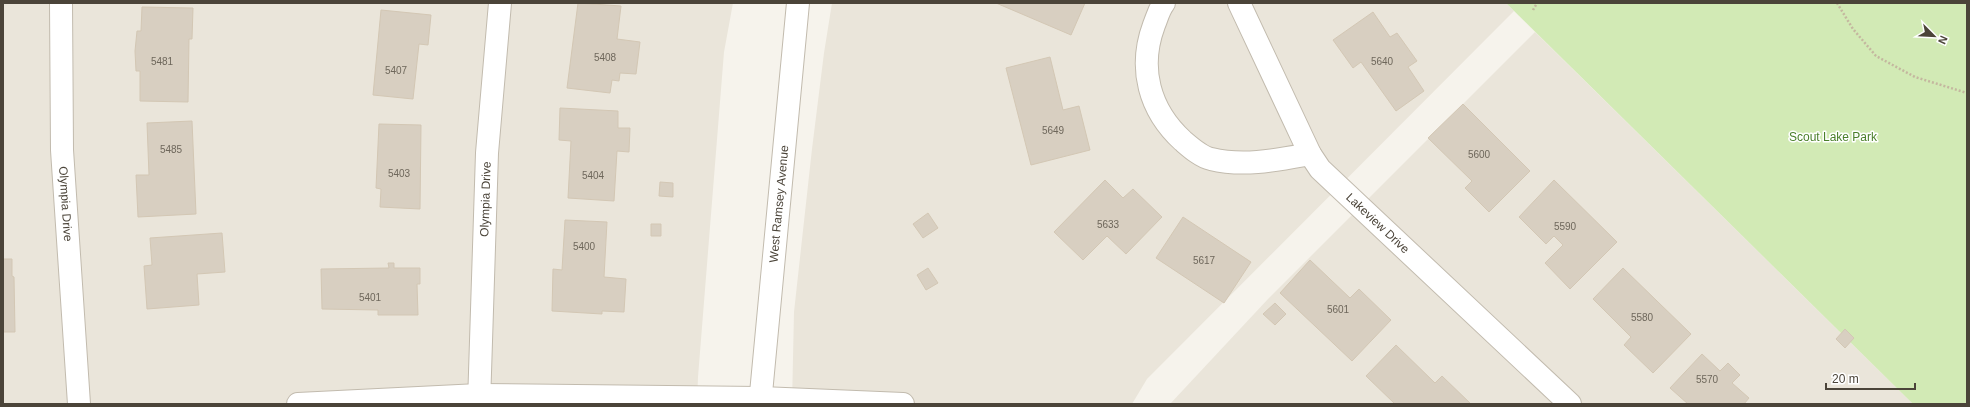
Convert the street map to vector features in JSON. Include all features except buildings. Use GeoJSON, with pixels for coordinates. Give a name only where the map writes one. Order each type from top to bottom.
{"type":"FeatureCollection","features":[{"type":"Feature","properties":{"kind":"street","name":"Olympia Drive"},"geometry":{"type":"LineString","coordinates":[[61,3],[62,150],[79,404]]}},
{"type":"Feature","properties":{"kind":"street","name":"Olympia Drive"},"geometry":{"type":"LineString","coordinates":[[479,400],[487,153],[500,3]]}},
{"type":"Feature","properties":{"kind":"street","name":"West Ramsey Avenue"},"geometry":{"type":"LineString","coordinates":[[760,401],[798,3]]}},
{"type":"Feature","properties":{"kind":"street"},"geometry":{"type":"LineString","coordinates":[[1164,3],[1149,40],[1146,72],[1153,100],[1169,128],[1190,147],[1209,159],[1237,162],[1266,162],[1310,154]]}},
{"type":"Feature","properties":{"kind":"street","name":"Lakeview Drive"},"geometry":{"type":"LineString","coordinates":[[1239,3],[1310,154],[1320,169],[1570,404]]}},
{"type":"Feature","properties":{"kind":"street"},"geometry":{"type":"LineString","coordinates":[[298,404],[479,400],[760,401],[903,404]]}},
{"type":"Feature","properties":{"kind":"path"},"geometry":{"type":"LineString","coordinates":[[1533,10],[1537,3]]}},
{"type":"Feature","properties":{"kind":"path"},"geometry":{"type":"LineString","coordinates":[[1837,3],[1853,29],[1876,56],[1915,77],[1967,93]]}},
{"type":"Feature","properties":{"kind":"shaded area"},"geometry":{"type":"Polygon","coordinates":[[[3,3],[733,3],[724,52],[697,404],[3,404],[3,3]]]}},
{"type":"Feature","properties":{"kind":"shaded area"},"geometry":{"type":"Polygon","coordinates":[[[832,3],[1506,3],[1514,11],[1147,379],[1132,404],[792,404],[794,312],[812,149],[832,3]]]}},
{"type":"Feature","properties":{"kind":"shaded area"},"geometry":{"type":"Polygon","coordinates":[[[1535,32],[1913,404],[1170,404],[1268,299],[1535,32]]]}},
{"type":"Feature","properties":{"kind":"green space","name":"Scout Lake Park"},"geometry":{"type":"Polygon","coordinates":[[[1506,3],[1967,3],[1967,404],[1913,404],[1506,3]]]}}]}
